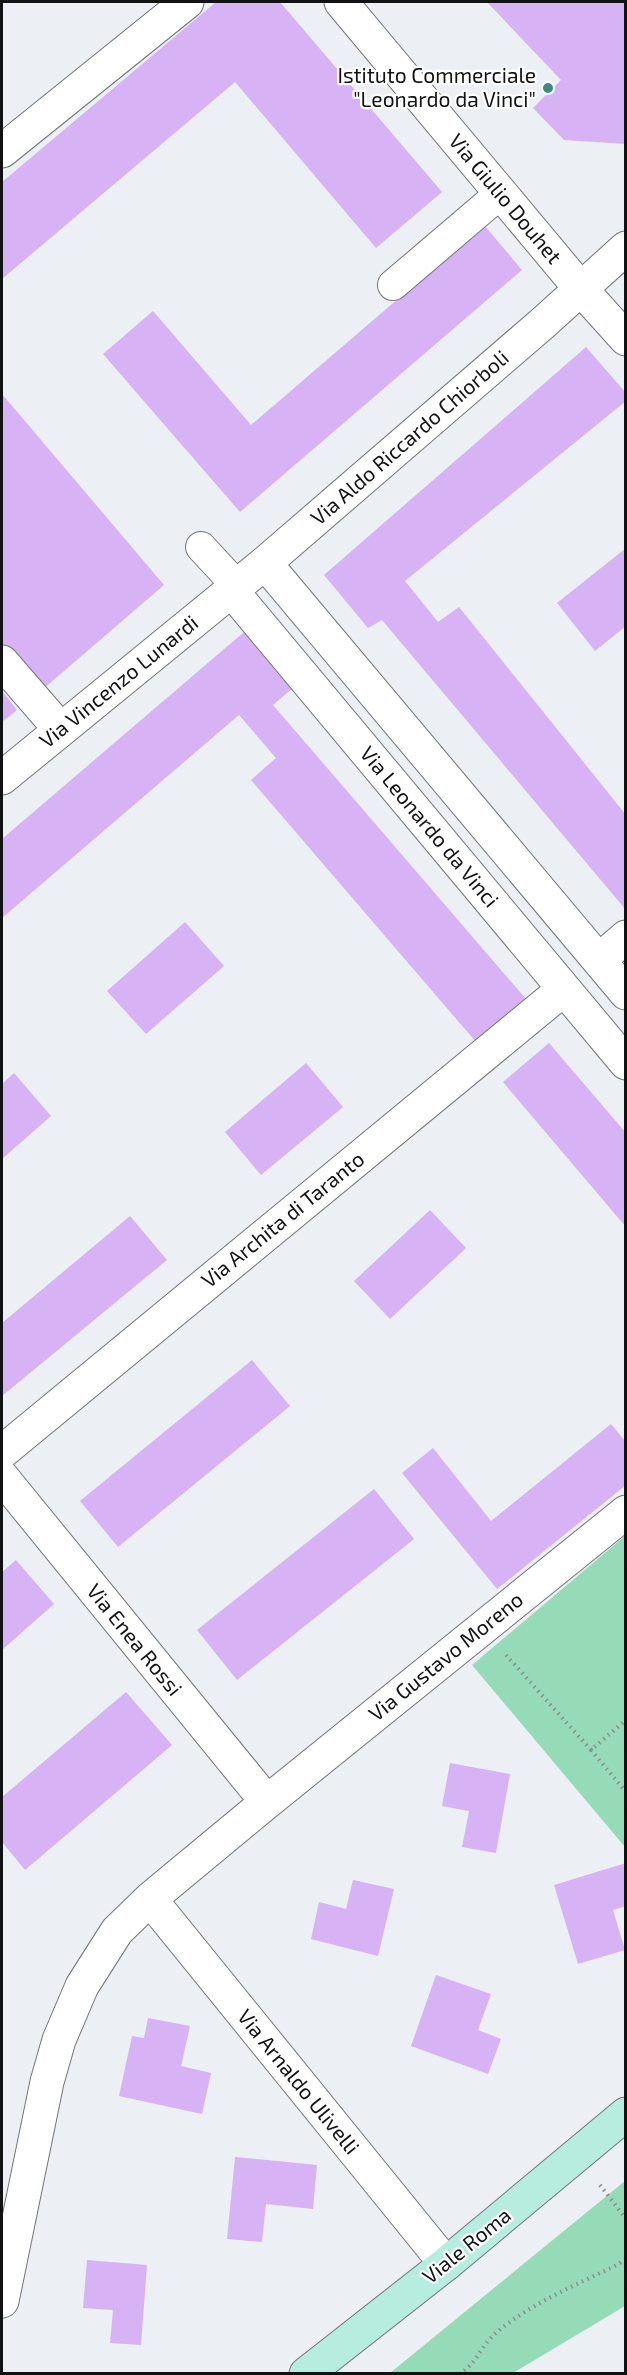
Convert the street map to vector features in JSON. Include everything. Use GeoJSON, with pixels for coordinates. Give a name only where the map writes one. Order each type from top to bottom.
{"type":"FeatureCollection","features":[{"type":"Feature","properties":{"kind":"main road","name":"Viale Roma"},"geometry":{"type":"LineString","coordinates":[[306,2373],[446,2264],[626,2114]]}},
{"type":"Feature","properties":{"kind":"street"},"geometry":{"type":"LineString","coordinates":[[2,151],[187,2]]}},
{"type":"Feature","properties":{"kind":"street","name":"Via Giulio Douhet"},"geometry":{"type":"LineString","coordinates":[[341,2],[580,288],[626,339]]}},
{"type":"Feature","properties":{"kind":"street"},"geometry":{"type":"LineString","coordinates":[[393,285],[501,194]]}},
{"type":"Feature","properties":{"kind":"street","name":"Via Aldo Riccardo Chiorboli"},"geometry":{"type":"LineString","coordinates":[[234,588],[543,323],[626,248]]}},
{"type":"Feature","properties":{"kind":"street"},"geometry":{"type":"LineString","coordinates":[[201,547],[234,588]]}},
{"type":"Feature","properties":{"kind":"street","name":"Via Leonardo da Vinci"},"geometry":{"type":"LineString","coordinates":[[265,563],[626,993]]}},
{"type":"Feature","properties":{"kind":"street","name":"Via Leonardo da Vinci"},"geometry":{"type":"LineString","coordinates":[[234,588],[626,1063]]}},
{"type":"Feature","properties":{"kind":"street","name":"Via Vincenzo Lunardi"},"geometry":{"type":"LineString","coordinates":[[2,778],[234,588]]}},
{"type":"Feature","properties":{"kind":"street"},"geometry":{"type":"LineString","coordinates":[[2,662],[60,729]]}},
{"type":"Feature","properties":{"kind":"street"},"geometry":{"type":"LineString","coordinates":[[599,960],[626,937]]}},
{"type":"Feature","properties":{"kind":"street","name":"Via Archita di Taranto"},"geometry":{"type":"LineString","coordinates":[[2,1452],[564,989]]}},
{"type":"Feature","properties":{"kind":"street","name":"Via Enea Rossi"},"geometry":{"type":"LineString","coordinates":[[2,1477],[267,1802]]}},
{"type":"Feature","properties":{"kind":"street","name":"Via Gustavo Moreno"},"geometry":{"type":"LineString","coordinates":[[2,2301],[47,2082],[59,2040],[74,2002],[99,1957],[117,1931],[150,1899],[267,1802],[626,1512]]}},
{"type":"Feature","properties":{"kind":"street","name":"Via Arnaldo Ulivelli"},"geometry":{"type":"LineString","coordinates":[[150,1899],[446,2264]]}},
{"type":"Feature","properties":{"kind":"path"},"geometry":{"type":"LineString","coordinates":[[504,1653],[626,1792]]}},
{"type":"Feature","properties":{"kind":"path"},"geometry":{"type":"LineString","coordinates":[[591,1750],[626,1720]]}},
{"type":"Feature","properties":{"kind":"path"},"geometry":{"type":"LineString","coordinates":[[600,2185],[626,2219]]}},
{"type":"Feature","properties":{"kind":"path"},"geometry":{"type":"LineString","coordinates":[[459,2373],[470,2368],[494,2334],[538,2303],[626,2259]]}},
{"type":"Feature","properties":{"kind":"green space"},"geometry":{"type":"Polygon","coordinates":[[[625,1536],[625,1847],[472,1665],[625,1536]]]}},
{"type":"Feature","properties":{"kind":"green space"},"geometry":{"type":"Polygon","coordinates":[[[625,2181],[625,2306],[513,2373],[390,2373],[625,2181]]]}},
{"type":"Feature","properties":{"kind":"building"},"geometry":{"type":"Polygon","coordinates":[[[216,2],[280,2],[442,192],[376,248],[235,82],[2,279],[2,182],[216,2]]]}},
{"type":"Feature","properties":{"kind":"building"},"geometry":{"type":"Polygon","coordinates":[[[487,2],[626,2],[626,144],[564,140],[533,108],[561,80],[487,2]]]}},
{"type":"Feature","properties":{"kind":"building"},"geometry":{"type":"Polygon","coordinates":[[[484,225],[522,270],[240,512],[103,354],[153,311],[251,425],[484,225]]]}},
{"type":"Feature","properties":{"kind":"building"},"geometry":{"type":"Polygon","coordinates":[[[586,347],[626,393],[626,401],[405,581],[438,622],[459,607],[626,815],[626,910],[382,620],[368,628],[324,575],[586,347]]]}},
{"type":"Feature","properties":{"kind":"building"},"geometry":{"type":"Polygon","coordinates":[[[2,394],[164,585],[42,690],[2,643],[2,394]]]}},
{"type":"Feature","properties":{"kind":"building"},"geometry":{"type":"Polygon","coordinates":[[[626,548],[626,626],[595,651],[557,603],[626,548]]]}},
{"type":"Feature","properties":{"kind":"building"},"geometry":{"type":"Polygon","coordinates":[[[244,632],[293,688],[273,705],[526,999],[476,1042],[251,780],[276,758],[239,715],[2,918],[2,839],[244,632]]]}},
{"type":"Feature","properties":{"kind":"building"},"geometry":{"type":"Polygon","coordinates":[[[2,691],[17,710],[2,722],[2,691]]]}},
{"type":"Feature","properties":{"kind":"building"},"geometry":{"type":"Polygon","coordinates":[[[185,922],[224,966],[146,1034],[107,991],[185,922]]]}},
{"type":"Feature","properties":{"kind":"building"},"geometry":{"type":"Polygon","coordinates":[[[549,1043],[626,1133],[626,1227],[503,1082],[549,1043]]]}},
{"type":"Feature","properties":{"kind":"building"},"geometry":{"type":"Polygon","coordinates":[[[306,1063],[343,1107],[261,1175],[225,1132],[306,1063]]]}},
{"type":"Feature","properties":{"kind":"building"},"geometry":{"type":"Polygon","coordinates":[[[14,1073],[51,1116],[2,1159],[2,1084],[14,1073]]]}},
{"type":"Feature","properties":{"kind":"building"},"geometry":{"type":"Polygon","coordinates":[[[430,1210],[466,1248],[390,1319],[354,1281],[430,1210]]]}},
{"type":"Feature","properties":{"kind":"building"},"geometry":{"type":"Polygon","coordinates":[[[130,1216],[167,1260],[2,1396],[2,1323],[130,1216]]]}},
{"type":"Feature","properties":{"kind":"building"},"geometry":{"type":"Polygon","coordinates":[[[252,1360],[290,1406],[118,1547],[80,1501],[252,1360]]]}},
{"type":"Feature","properties":{"kind":"building"},"geometry":{"type":"Polygon","coordinates":[[[611,1424],[626,1442],[626,1485],[497,1589],[402,1473],[433,1448],[491,1521],[611,1424]]]}},
{"type":"Feature","properties":{"kind":"building"},"geometry":{"type":"Polygon","coordinates":[[[374,1489],[414,1539],[237,1680],[197,1630],[374,1489]]]}},
{"type":"Feature","properties":{"kind":"building"},"geometry":{"type":"Polygon","coordinates":[[[16,1560],[54,1604],[2,1650],[2,1572],[16,1560]]]}},
{"type":"Feature","properties":{"kind":"building"},"geometry":{"type":"Polygon","coordinates":[[[126,1692],[172,1745],[25,1870],[2,1842],[2,1797],[126,1692]]]}},
{"type":"Feature","properties":{"kind":"building"},"geometry":{"type":"Polygon","coordinates":[[[450,1763],[510,1774],[496,1853],[462,1847],[469,1811],[442,1806],[450,1763]]]}},
{"type":"Feature","properties":{"kind":"building"},"geometry":{"type":"Polygon","coordinates":[[[626,1863],[626,1906],[613,1910],[625,1950],[578,1964],[554,1885],[626,1863]]]}},
{"type":"Feature","properties":{"kind":"building"},"geometry":{"type":"Polygon","coordinates":[[[353,1880],[394,1889],[378,1956],[311,1939],[319,1902],[346,1909],[353,1880]]]}},
{"type":"Feature","properties":{"kind":"building"},"geometry":{"type":"Polygon","coordinates":[[[436,1975],[491,1994],[478,2030],[501,2039],[488,2074],[411,2046],[436,1975]]]}},
{"type":"Feature","properties":{"kind":"building"},"geometry":{"type":"Polygon","coordinates":[[[148,2018],[190,2026],[181,2066],[211,2073],[202,2114],[119,2096],[132,2036],[144,2038],[148,2018]]]}},
{"type":"Feature","properties":{"kind":"building"},"geometry":{"type":"Polygon","coordinates":[[[235,2157],[317,2165],[313,2209],[266,2204],[262,2242],[227,2239],[235,2157]]]}},
{"type":"Feature","properties":{"kind":"building"},"geometry":{"type":"Polygon","coordinates":[[[87,2260],[147,2265],[141,2345],[110,2343],[113,2310],[83,2308],[87,2260]]]}},
{"type":"Feature","properties":{"kind":"place","name":"Istituto Commerciale \"Leonardo da Vinci\""},"geometry":{"type":"Point","coordinates":[548,88]}}]}
